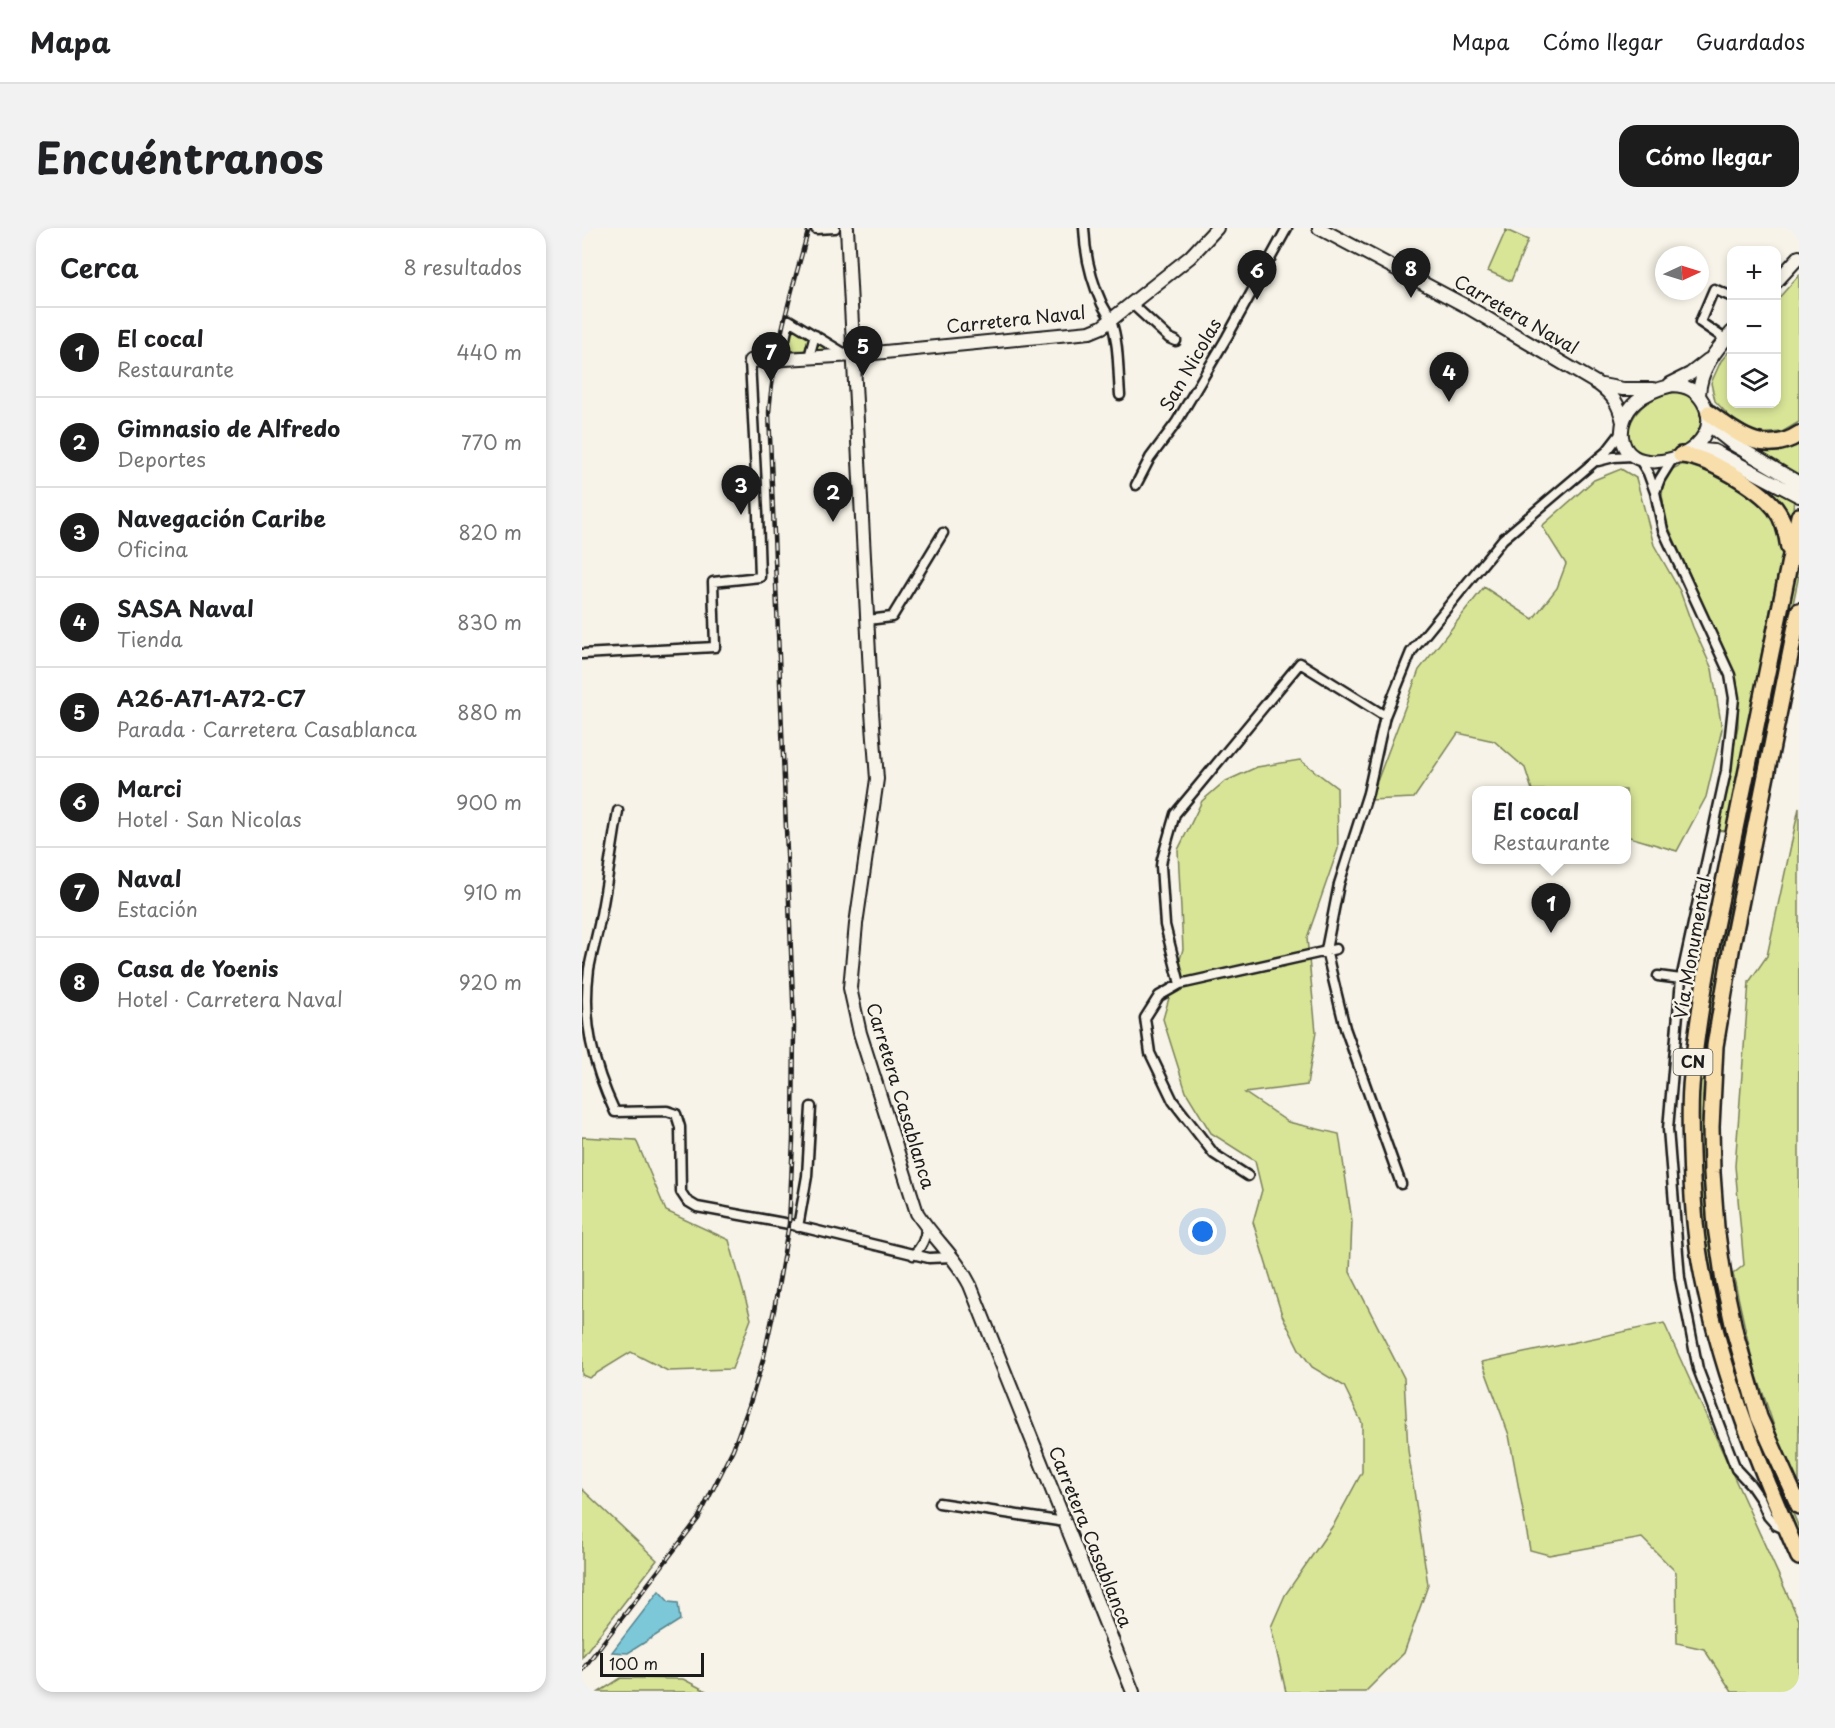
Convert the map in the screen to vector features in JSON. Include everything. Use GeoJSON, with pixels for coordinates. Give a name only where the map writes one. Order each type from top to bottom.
{"type":"FeatureCollection","features":[{"type":"Feature","properties":{"kind":"highway"},"geometry":{"type":"LineString","coordinates":[[1709,416],[1733,431],[1760,443],[1775,444],[1799,434]]}},
{"type":"Feature","properties":{"kind":"highway"},"geometry":{"type":"LineString","coordinates":[[1682,454],[1698,457],[1731,475],[1768,501],[1782,519],[1787,531],[1790,560]]}},
{"type":"Feature","properties":{"kind":"highway","name":"Vía Monumental"},"geometry":{"type":"LineString","coordinates":[[1799,517],[1702,998],[1691,1076],[1690,1121],[1696,1231],[1711,1313],[1734,1392],[1759,1463],[1799,1557]]}},
{"type":"Feature","properties":{"kind":"highway","name":"Vía Monumental"},"geometry":{"type":"LineString","coordinates":[[1799,611],[1722,1001],[1715,1046],[1711,1139],[1716,1227],[1724,1282],[1735,1333],[1759,1417],[1799,1506]]}},
{"type":"Feature","properties":{"kind":"main road","name":"Carretera Casablanca"},"geometry":{"type":"LineString","coordinates":[[847,228],[851,355],[877,779],[856,924],[850,988],[860,1033],[917,1213],[963,1270],[970,1285],[1133,1692]]}},
{"type":"Feature","properties":{"kind":"main road","name":"Carretera Naval"},"geometry":{"type":"LineString","coordinates":[[750,361],[851,355],[1090,332],[1102,327],[1190,257],[1216,228]]}},
{"type":"Feature","properties":{"kind":"main road","name":"Carretera Naval"},"geometry":{"type":"LineString","coordinates":[[1319,228],[1466,306],[1598,384],[1615,399],[1619,406],[1622,427]]}},
{"type":"Feature","properties":{"kind":"main road"},"geometry":{"type":"LineString","coordinates":[[1781,277],[1799,257]]}},
{"type":"Feature","properties":{"kind":"main road"},"geometry":{"type":"LineString","coordinates":[[1699,395],[1701,377],[1727,337]]}},
{"type":"Feature","properties":{"kind":"main road"},"geometry":{"type":"LineString","coordinates":[[1712,357],[1690,374],[1635,402],[1622,427],[1625,450],[1636,458],[1655,461],[1682,454],[1714,451],[1799,496]]}},
{"type":"Feature","properties":{"kind":"main road","name":"Carretera Naval"},"geometry":{"type":"LineString","coordinates":[[1598,384],[1623,389],[1661,388]]}},
{"type":"Feature","properties":{"kind":"main road"},"geometry":{"type":"LineString","coordinates":[[1661,388],[1683,386],[1692,389],[1699,395],[1714,429],[1733,444],[1799,483]]}},
{"type":"Feature","properties":{"kind":"main road"},"geometry":{"type":"LineString","coordinates":[[1682,454],[1702,437],[1709,416]]}},
{"type":"Feature","properties":{"kind":"street"},"geometry":{"type":"LineString","coordinates":[[816,229],[835,228]]}},
{"type":"Feature","properties":{"kind":"street"},"geometry":{"type":"LineString","coordinates":[[1084,228],[1090,272],[1102,304],[1111,320],[1114,333],[1120,395]]}},
{"type":"Feature","properties":{"kind":"street","name":"San Nicolas"},"geometry":{"type":"LineString","coordinates":[[1136,485],[1150,458],[1176,423],[1227,338],[1287,228]]}},
{"type":"Feature","properties":{"kind":"street"},"geometry":{"type":"LineString","coordinates":[[1727,295],[1714,289],[1700,322],[1727,336]]}},
{"type":"Feature","properties":{"kind":"street"},"geometry":{"type":"LineString","coordinates":[[1131,303],[1169,338],[1176,341]]}},
{"type":"Feature","properties":{"kind":"street"},"geometry":{"type":"LineString","coordinates":[[781,358],[789,320],[851,355]]}},
{"type":"Feature","properties":{"kind":"street"},"geometry":{"type":"LineString","coordinates":[[808,357],[815,335]]}},
{"type":"Feature","properties":{"kind":"street"},"geometry":{"type":"LineString","coordinates":[[582,654],[715,647],[713,582],[760,578],[750,361]]}},
{"type":"Feature","properties":{"kind":"street"},"geometry":{"type":"LineString","coordinates":[[1401,1184],[1346,1028],[1326,950],[1339,884],[1368,793],[1385,716],[1411,652],[1503,538],[1607,451],[1622,427]]}},
{"type":"Feature","properties":{"kind":"street"},"geometry":{"type":"LineString","coordinates":[[1655,492],[1660,479],[1682,454]]}},
{"type":"Feature","properties":{"kind":"street"},"geometry":{"type":"LineString","coordinates":[[1590,465],[1614,457],[1636,458],[1648,473],[1655,492],[1663,530],[1730,675],[1734,698],[1726,771],[1681,979],[1668,1129],[1680,1278],[1698,1369],[1736,1469],[1761,1500],[1768,1516],[1776,1525],[1787,1530]]}},
{"type":"Feature","properties":{"kind":"street"},"geometry":{"type":"LineString","coordinates":[[868,620],[892,617],[943,533]]}},
{"type":"Feature","properties":{"kind":"street"},"geometry":{"type":"LineString","coordinates":[[1180,984],[1164,925],[1161,866],[1175,814],[1300,663],[1385,716]]}},
{"type":"Feature","properties":{"kind":"street"},"geometry":{"type":"LineString","coordinates":[[618,811],[589,972],[586,1005],[592,1056],[615,1112],[667,1111],[676,1114],[680,1127],[681,1192],[687,1201],[697,1207],[798,1227],[928,1258],[953,1257]]}},
{"type":"Feature","properties":{"kind":"street"},"geometry":{"type":"LineString","coordinates":[[1248,1176],[1214,1154],[1173,1101],[1149,1053],[1145,1018],[1159,996],[1180,984],[1336,949]]}},
{"type":"Feature","properties":{"kind":"street"},"geometry":{"type":"LineString","coordinates":[[1658,976],[1681,979]]}},
{"type":"Feature","properties":{"kind":"street"},"geometry":{"type":"LineString","coordinates":[[798,1227],[807,1176],[811,1107]]}},
{"type":"Feature","properties":{"kind":"street"},"geometry":{"type":"LineString","coordinates":[[914,1255],[921,1248],[926,1235],[926,1227]]}},
{"type":"Feature","properties":{"kind":"street"},"geometry":{"type":"LineString","coordinates":[[939,1503],[1065,1522]]}},
{"type":"Feature","properties":{"kind":"green space"},"geometry":{"type":"Polygon","coordinates":[[[1506,230],[1528,240],[1511,281],[1488,271],[1506,230]]]}},
{"type":"Feature","properties":{"kind":"green space"},"geometry":{"type":"Polygon","coordinates":[[[1799,275],[1799,422],[1782,432],[1756,434],[1731,418],[1715,401],[1711,383],[1721,361],[1727,354],[1727,408],[1781,408],[1781,295],[1799,275]]]}},
{"type":"Feature","properties":{"kind":"green space"},"geometry":{"type":"Polygon","coordinates":[[[792,327],[832,349],[786,351],[792,327]]]}},
{"type":"Feature","properties":{"kind":"green space"},"geometry":{"type":"Polygon","coordinates":[[[1680,392],[1694,398],[1701,408],[1702,419],[1690,441],[1664,455],[1648,455],[1633,448],[1628,435],[1636,413],[1655,398],[1680,392]]]}},
{"type":"Feature","properties":{"kind":"green space"},"geometry":{"type":"Polygon","coordinates":[[[1799,438],[1799,477],[1733,440],[1799,438]]]}},
{"type":"Feature","properties":{"kind":"green space"},"geometry":{"type":"Polygon","coordinates":[[[1711,457],[1794,498],[1791,532],[1711,457]]]}},
{"type":"Feature","properties":{"kind":"green space"},"geometry":{"type":"Polygon","coordinates":[[[1685,463],[1700,466],[1732,479],[1775,513],[1783,550],[1729,832],[1718,830],[1738,726],[1738,688],[1666,521],[1662,495],[1664,480],[1670,470],[1685,463]]]}},
{"type":"Feature","properties":{"kind":"green space"},"geometry":{"type":"Polygon","coordinates":[[[1621,469],[1636,478],[1654,545],[1680,591],[1712,669],[1722,729],[1706,797],[1677,851],[1631,837],[1631,786],[1531,786],[1525,768],[1494,741],[1458,733],[1414,798],[1370,800],[1419,670],[1484,587],[1533,619],[1557,588],[1566,564],[1542,526],[1594,480],[1621,469]]]}},
{"type":"Feature","properties":{"kind":"green space"},"geometry":{"type":"Polygon","coordinates":[[[1799,545],[1799,575],[1724,937],[1709,1030],[1702,1119],[1710,1245],[1718,1288],[1761,1435],[1799,1528],[1799,1546],[1784,1512],[1726,1351],[1703,1248],[1696,1122],[1697,1076],[1718,940],[1799,545]]]}},
{"type":"Feature","properties":{"kind":"green space"},"geometry":{"type":"Polygon","coordinates":[[[1300,760],[1337,788],[1338,849],[1307,938],[1316,1032],[1307,1085],[1245,1093],[1288,1122],[1339,1134],[1352,1221],[1350,1272],[1404,1378],[1408,1450],[1428,1585],[1404,1653],[1365,1692],[1286,1692],[1271,1627],[1285,1595],[1334,1524],[1362,1472],[1362,1423],[1344,1386],[1312,1367],[1299,1349],[1282,1315],[1253,1222],[1262,1190],[1255,1161],[1211,1133],[1186,1092],[1163,1019],[1183,949],[1178,850],[1202,801],[1224,782],[1257,767],[1300,760]]]}},
{"type":"Feature","properties":{"kind":"green space"},"geometry":{"type":"Polygon","coordinates":[[[1799,808],[1799,1489],[1786,1462],[1753,1364],[1733,1274],[1744,1265],[1735,1166],[1749,982],[1767,956],[1799,808]]]}},
{"type":"Feature","properties":{"kind":"green space"},"geometry":{"type":"Polygon","coordinates":[[[582,1137],[636,1140],[666,1211],[729,1240],[751,1319],[732,1369],[668,1371],[631,1352],[589,1378],[582,1375],[582,1137]]]}},
{"type":"Feature","properties":{"kind":"green space"},"geometry":{"type":"Polygon","coordinates":[[[1664,1323],[1799,1620],[1799,1690],[1797,1692],[1732,1692],[1704,1649],[1677,1643],[1676,1572],[1642,1538],[1549,1555],[1530,1550],[1509,1435],[1482,1362],[1664,1323]]]}},
{"type":"Feature","properties":{"kind":"green space"},"geometry":{"type":"Polygon","coordinates":[[[582,1489],[657,1560],[582,1657],[582,1489]]]}},
{"type":"Feature","properties":{"kind":"green space"},"geometry":{"type":"Polygon","coordinates":[[[621,1678],[683,1679],[708,1692],[599,1692],[621,1678]]]}},
{"type":"Feature","properties":{"kind":"water"},"geometry":{"type":"Polygon","coordinates":[[[659,1591],[669,1602],[678,1603],[680,1620],[628,1653],[612,1652],[659,1591]]]}},
{"type":"Feature","properties":{"kind":"railway"},"geometry":{"type":"LineString","coordinates":[[582,1670],[698,1519],[733,1449],[763,1360],[789,1224],[793,1140],[794,1024],[769,412],[779,342],[809,228]]}},
{"type":"Feature","properties":{"kind":"place","name":"Casa de Yoenis"},"geometry":{"type":"Point","coordinates":[1411,298]}},
{"type":"Feature","properties":{"kind":"place","name":"Marci"},"geometry":{"type":"Point","coordinates":[1257,300]}},
{"type":"Feature","properties":{"kind":"place","name":"A26-A71-A72-C7"},"geometry":{"type":"Point","coordinates":[863,376]}},
{"type":"Feature","properties":{"kind":"place","name":"Naval"},"geometry":{"type":"Point","coordinates":[771,382]}},
{"type":"Feature","properties":{"kind":"place","name":"SASA Naval"},"geometry":{"type":"Point","coordinates":[1449,402]}},
{"type":"Feature","properties":{"kind":"place","name":"Navegación Caribe"},"geometry":{"type":"Point","coordinates":[741,515]}},
{"type":"Feature","properties":{"kind":"place","name":"Gimnasio de Alfredo"},"geometry":{"type":"Point","coordinates":[833,522]}},
{"type":"Feature","properties":{"kind":"place","name":"El cocal"},"geometry":{"type":"Point","coordinates":[1551,933]}}]}
